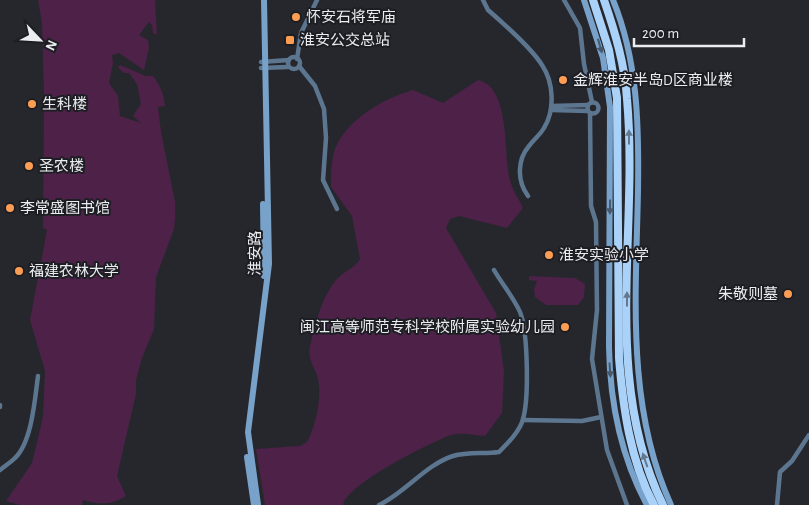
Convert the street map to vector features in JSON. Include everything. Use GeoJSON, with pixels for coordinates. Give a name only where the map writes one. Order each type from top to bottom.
{"type":"FeatureCollection","features":[{"type":"Feature","properties":{"kind":"highway"},"geometry":{"type":"LineString","coordinates":[[593,0],[609,50],[617,98],[619,358],[621,385],[632,445],[654,505]]}},
{"type":"Feature","properties":{"kind":"highway"},"geometry":{"type":"LineString","coordinates":[[604,0],[620,51],[628,100],[627,339],[631,406],[644,460],[663,505]]}},
{"type":"Feature","properties":{"kind":"main road","name":"淮安路"},"geometry":{"type":"LineString","coordinates":[[258,505],[248,432],[268,264],[260,0]]}},
{"type":"Feature","properties":{"kind":"main road","name":"淮安路"},"geometry":{"type":"LineString","coordinates":[[254,505],[245,436],[264,286],[264,0]]}},
{"type":"Feature","properties":{"kind":"main road"},"geometry":{"type":"LineString","coordinates":[[584,0],[603,58],[612,107],[610,362],[614,402],[626,456],[646,505]]}},
{"type":"Feature","properties":{"kind":"main road"},"geometry":{"type":"LineString","coordinates":[[613,0],[628,47],[639,156],[636,328],[638,378],[648,435],[671,505]]}},
{"type":"Feature","properties":{"kind":"street"},"geometry":{"type":"LineString","coordinates":[[317,0],[302,33],[298,58],[299,66],[315,86],[324,110],[326,138],[323,180],[337,208]]}},
{"type":"Feature","properties":{"kind":"street"},"geometry":{"type":"LineString","coordinates":[[483,0],[488,10],[542,64],[550,90],[551,108],[544,129],[525,151],[520,163],[520,180],[528,196]]}},
{"type":"Feature","properties":{"kind":"street"},"geometry":{"type":"LineString","coordinates":[[564,0],[576,19],[582,34],[582,52],[590,103],[591,206],[596,222],[597,310],[593,334],[592,359],[607,450],[628,505]]}},
{"type":"Feature","properties":{"kind":"street"},"geometry":{"type":"LineString","coordinates":[[263,65],[289,60],[292,57],[298,58]]}},
{"type":"Feature","properties":{"kind":"street"},"geometry":{"type":"LineString","coordinates":[[288,67],[289,60]]}},
{"type":"Feature","properties":{"kind":"street"},"geometry":{"type":"LineString","coordinates":[[263,65],[294,69],[299,66]]}},
{"type":"Feature","properties":{"kind":"street"},"geometry":{"type":"LineString","coordinates":[[551,108],[590,103],[599,107],[612,107]]}},
{"type":"Feature","properties":{"kind":"street"},"geometry":{"type":"LineString","coordinates":[[551,108],[596,112],[599,107]]}},
{"type":"Feature","properties":{"kind":"street"},"geometry":{"type":"LineString","coordinates":[[596,256],[610,255]]}},
{"type":"Feature","properties":{"kind":"street"},"geometry":{"type":"LineString","coordinates":[[379,505],[394,498],[419,477],[448,458],[499,452],[513,438],[523,420],[527,360],[523,321],[520,312],[494,270]]}},
{"type":"Feature","properties":{"kind":"street"},"geometry":{"type":"LineString","coordinates":[[0,470],[16,457],[26,438],[38,376]]}},
{"type":"Feature","properties":{"kind":"street"},"geometry":{"type":"LineString","coordinates":[[523,420],[582,421],[601,417]]}},
{"type":"Feature","properties":{"kind":"street"},"geometry":{"type":"LineString","coordinates":[[777,505],[780,472],[792,461],[809,435]]}},
{"type":"Feature","properties":{"kind":"shaded area"},"geometry":{"type":"Polygon","coordinates":[[[38,0],[155,0],[157,35],[153,33],[152,25],[149,22],[139,35],[148,40],[149,48],[144,70],[119,53],[112,55],[113,63],[109,83],[118,96],[120,116],[141,123],[133,116],[141,104],[137,84],[129,73],[124,73],[118,67],[120,65],[146,76],[153,76],[160,87],[165,106],[158,107],[175,202],[175,219],[174,229],[156,277],[154,329],[142,358],[136,380],[136,394],[117,476],[126,496],[111,503],[95,503],[83,500],[82,505],[20,505],[6,501],[32,463],[43,417],[45,371],[30,320],[47,230],[43,228],[44,94],[42,23],[38,0]]]}},
{"type":"Feature","properties":{"kind":"shaded area"},"geometry":{"type":"Polygon","coordinates":[[[478,80],[489,85],[496,95],[501,108],[510,180],[523,208],[507,228],[459,216],[450,219],[446,228],[496,313],[504,372],[502,413],[485,436],[455,434],[425,446],[390,465],[358,486],[348,496],[343,505],[265,505],[256,449],[300,446],[307,442],[313,428],[319,403],[318,379],[309,351],[317,319],[331,286],[360,259],[352,216],[331,187],[332,163],[340,138],[367,112],[390,99],[413,90],[443,103],[478,80]]]}},
{"type":"Feature","properties":{"kind":"shaded area"},"geometry":{"type":"Polygon","coordinates":[[[529,276],[575,278],[585,284],[584,297],[578,305],[546,305],[535,297],[534,289],[537,281],[529,280],[529,276]]]}},
{"type":"Feature","properties":{"kind":"place","name":"怀安石将军庙"},"geometry":{"type":"Point","coordinates":[296,17]}},
{"type":"Feature","properties":{"kind":"place","name":"淮安公交总站"},"geometry":{"type":"Point","coordinates":[290,40]}},
{"type":"Feature","properties":{"kind":"place","name":"金辉淮安半岛D区商业楼"},"geometry":{"type":"Point","coordinates":[563,80]}},
{"type":"Feature","properties":{"kind":"place","name":"生科楼"},"geometry":{"type":"Point","coordinates":[32,104]}},
{"type":"Feature","properties":{"kind":"place","name":"圣农楼"},"geometry":{"type":"Point","coordinates":[29,166]}},
{"type":"Feature","properties":{"kind":"place","name":"李常盛图书馆"},"geometry":{"type":"Point","coordinates":[10,208]}},
{"type":"Feature","properties":{"kind":"place","name":"淮安实验小学"},"geometry":{"type":"Point","coordinates":[549,255]}},
{"type":"Feature","properties":{"kind":"place","name":"福建农林大学"},"geometry":{"type":"Point","coordinates":[19,271]}},
{"type":"Feature","properties":{"kind":"place","name":"朱敬则墓"},"geometry":{"type":"Point","coordinates":[788,294]}},
{"type":"Feature","properties":{"kind":"place","name":"闽江高等师范专科学校附属实验幼儿园"},"geometry":{"type":"Point","coordinates":[565,327]}}]}
